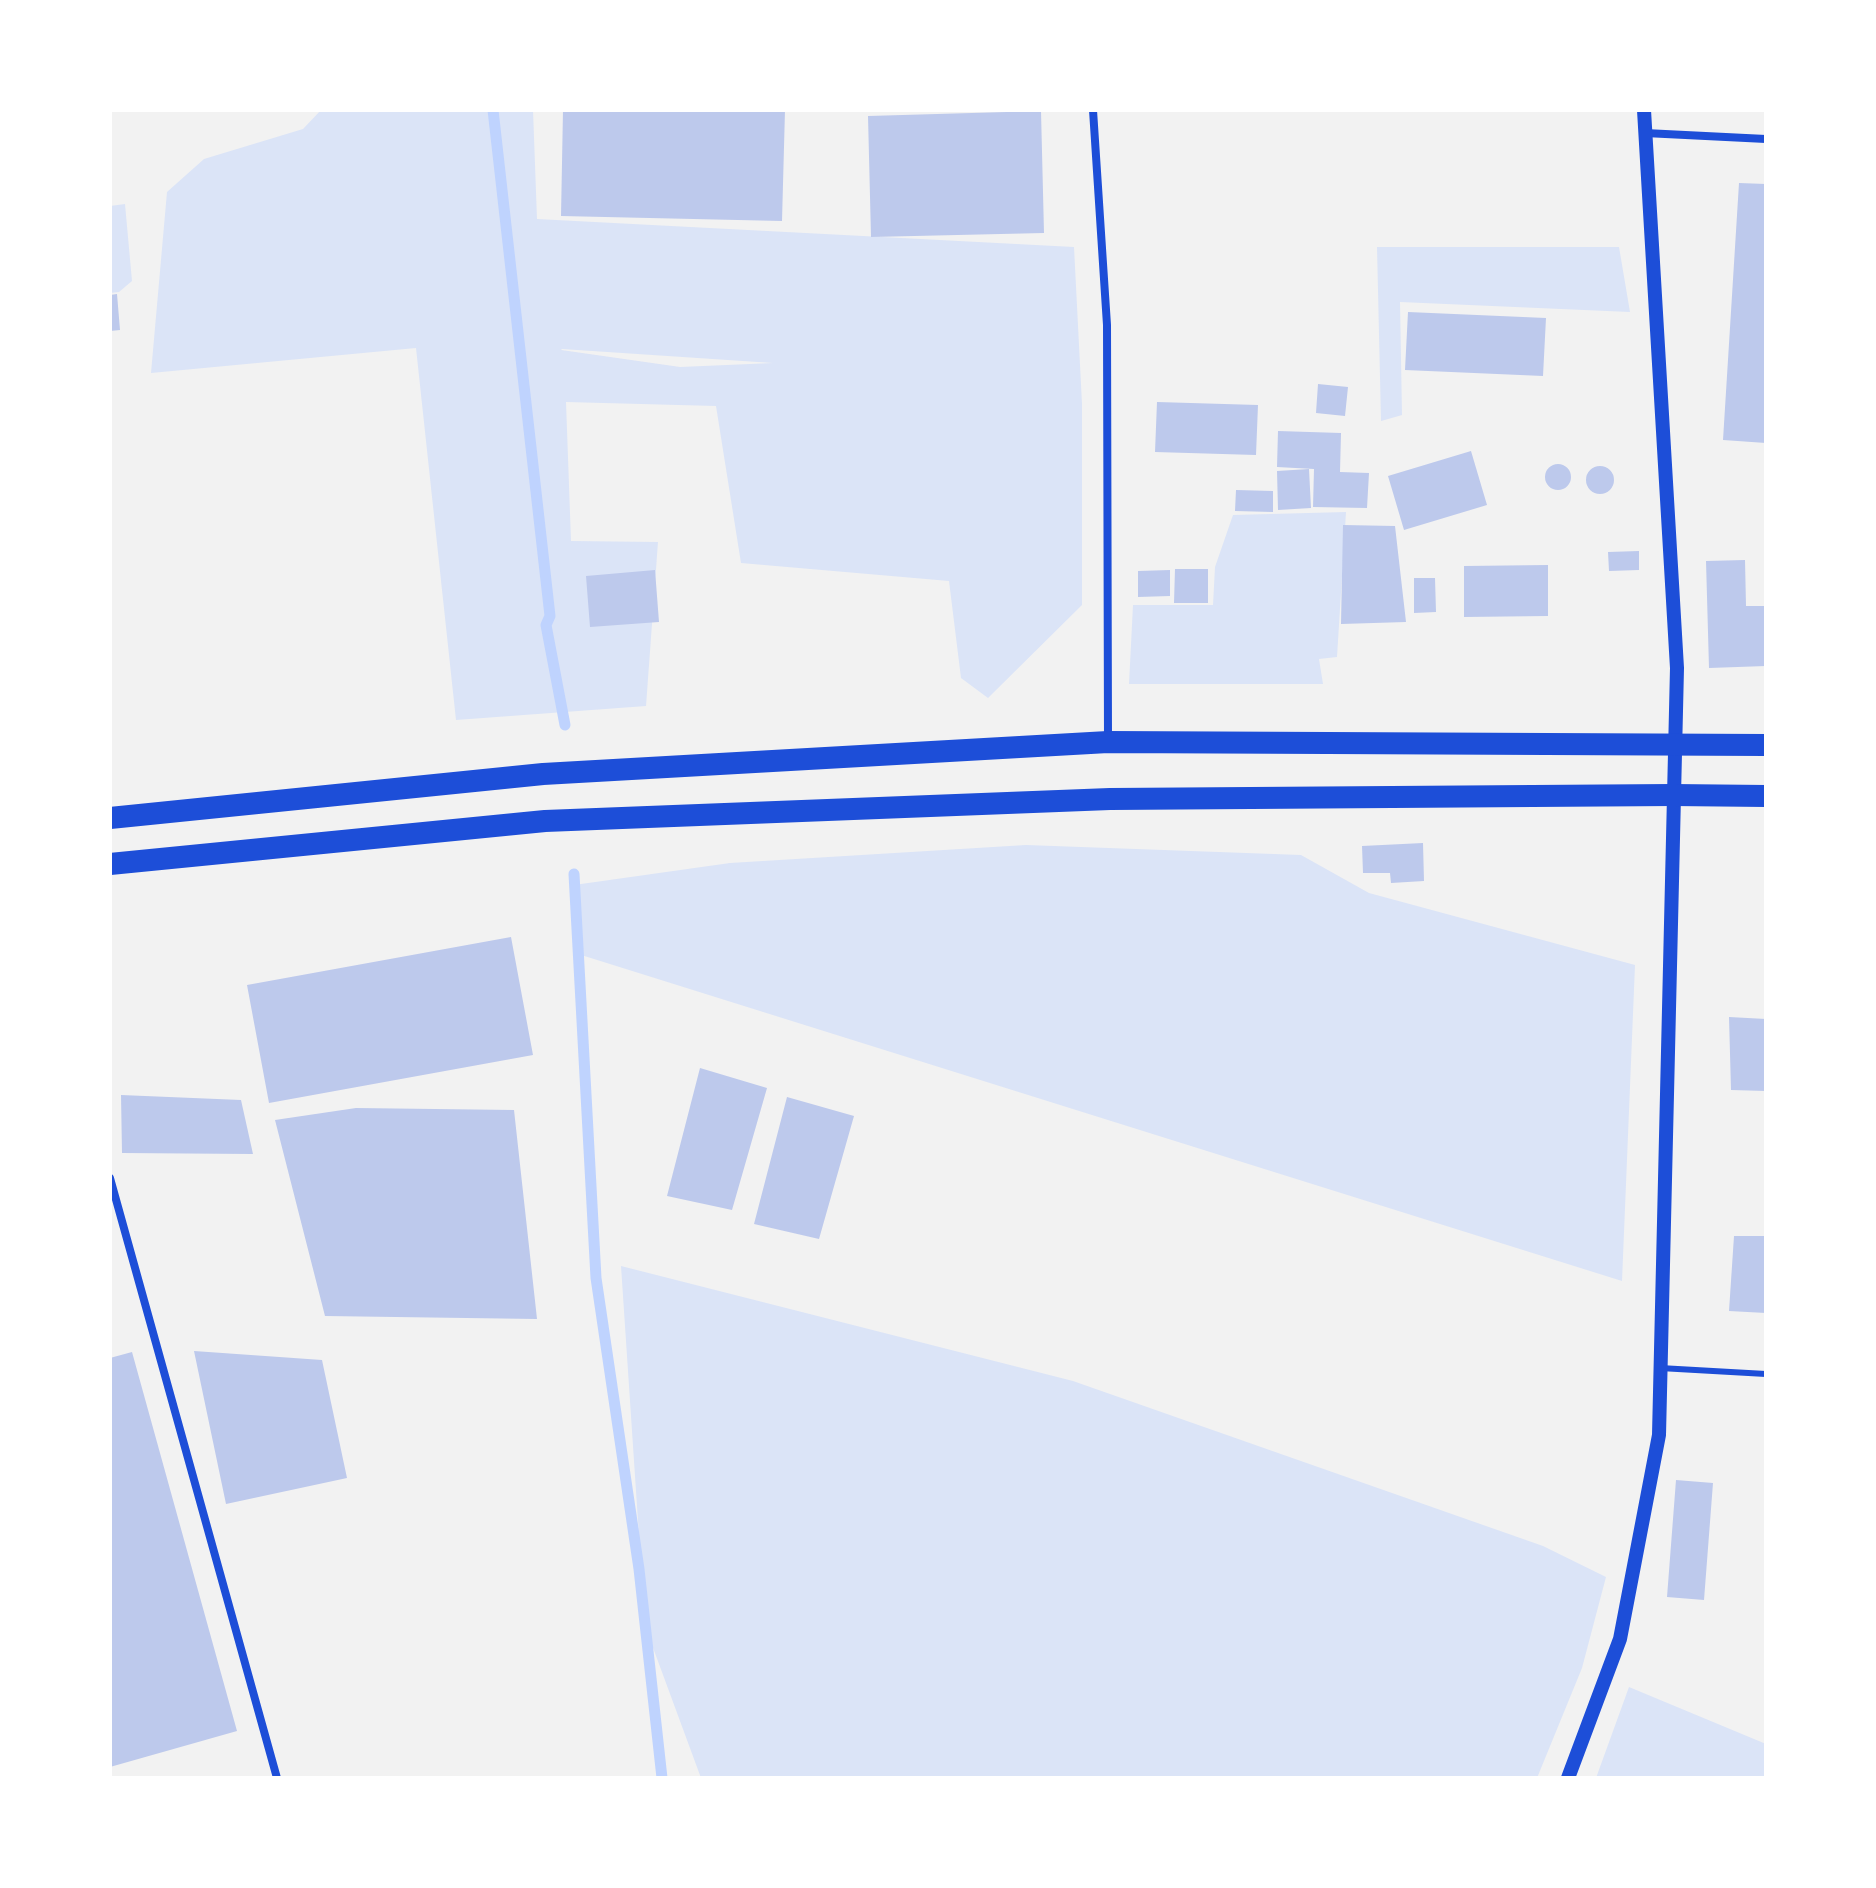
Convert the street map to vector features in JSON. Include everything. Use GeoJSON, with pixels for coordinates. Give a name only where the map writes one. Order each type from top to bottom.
{"type":"FeatureCollection","features":[{"type":"Feature","properties":{"kind":"highway"},"geometry":{"type":"LineString","coordinates":[[110,818],[543,774],[1108,742],[1766,745]]}},
{"type":"Feature","properties":{"kind":"highway"},"geometry":{"type":"LineString","coordinates":[[110,864],[577,820],[1110,799],[1766,796]]}},
{"type":"Feature","properties":{"kind":"street"},"geometry":{"type":"LineString","coordinates":[[1093,110],[1107,325],[1108,742]]}},
{"type":"Feature","properties":{"kind":"street"},"geometry":{"type":"LineString","coordinates":[[1568,1778],[1620,1639],[1659,1435],[1677,668],[1644,110]]}},
{"type":"Feature","properties":{"kind":"street"},"geometry":{"type":"LineString","coordinates":[[1645,133],[1766,139]]}},
{"type":"Feature","properties":{"kind":"street"},"geometry":{"type":"LineString","coordinates":[[110,1178],[277,1778]]}},
{"type":"Feature","properties":{"kind":"lane"},"geometry":{"type":"LineString","coordinates":[[1660,1368],[1766,1374]]}},
{"type":"Feature","properties":{"kind":"shaded area"},"geometry":{"type":"Polygon","coordinates":[[[321,110],[533,110],[537,219],[1074,247],[1082,404],[1082,605],[988,698],[961,678],[949,581],[741,563],[716,406],[566,402],[571,541],[658,542],[646,706],[456,720],[416,348],[151,373],[167,192],[204,159],[303,129],[321,110]],[[562,349],[680,367],[773,363],[562,349]]]}},
{"type":"Feature","properties":{"kind":"shaded area"},"geometry":{"type":"Polygon","coordinates":[[[125,204],[132,281],[119,292],[110,293],[110,206],[125,204]]]}},
{"type":"Feature","properties":{"kind":"shaded area"},"geometry":{"type":"Polygon","coordinates":[[[1377,247],[1619,247],[1630,312],[1400,302],[1402,415],[1381,421],[1377,247]]]}},
{"type":"Feature","properties":{"kind":"shaded area"},"geometry":{"type":"Polygon","coordinates":[[[1346,512],[1337,657],[1319,659],[1323,684],[1129,684],[1133,605],[1213,605],[1215,567],[1233,515],[1346,512]]]}},
{"type":"Feature","properties":{"kind":"shaded area"},"geometry":{"type":"Polygon","coordinates":[[[1026,845],[1301,855],[1369,893],[1635,965],[1622,1281],[578,954],[574,885],[730,863],[1026,845]]]}},
{"type":"Feature","properties":{"kind":"shaded area"},"geometry":{"type":"Polygon","coordinates":[[[621,1266],[1073,1381],[1543,1546],[1606,1577],[1582,1668],[1537,1778],[701,1778],[645,1626],[621,1266]]]}},
{"type":"Feature","properties":{"kind":"shaded area"},"geometry":{"type":"Polygon","coordinates":[[[1629,1687],[1766,1744],[1766,1778],[1596,1778],[1629,1687]]]}},
{"type":"Feature","properties":{"kind":"building"},"geometry":{"type":"Polygon","coordinates":[[[563,110],[785,110],[782,221],[561,216],[563,110]]]}},
{"type":"Feature","properties":{"kind":"building"},"geometry":{"type":"Polygon","coordinates":[[[1041,111],[1044,233],[871,237],[868,116],[1041,111]]]}},
{"type":"Feature","properties":{"kind":"building"},"geometry":{"type":"Polygon","coordinates":[[[1739,183],[1766,184],[1766,443],[1723,440],[1739,183]]]}},
{"type":"Feature","properties":{"kind":"building"},"geometry":{"type":"Polygon","coordinates":[[[117,294],[120,330],[110,331],[110,295],[117,294]]]}},
{"type":"Feature","properties":{"kind":"building"},"geometry":{"type":"Polygon","coordinates":[[[1408,312],[1546,318],[1543,376],[1405,370],[1408,312]]]}},
{"type":"Feature","properties":{"kind":"building"},"geometry":{"type":"Polygon","coordinates":[[[1318,384],[1348,387],[1345,416],[1316,413],[1318,384]]]}},
{"type":"Feature","properties":{"kind":"building"},"geometry":{"type":"Polygon","coordinates":[[[1157,402],[1258,405],[1256,455],[1155,452],[1157,402]]]}},
{"type":"Feature","properties":{"kind":"building"},"geometry":{"type":"Polygon","coordinates":[[[1278,431],[1341,433],[1340,472],[1369,473],[1367,508],[1313,507],[1314,469],[1277,467],[1278,431]]]}},
{"type":"Feature","properties":{"kind":"building"},"geometry":{"type":"Polygon","coordinates":[[[1471,451],[1487,505],[1404,530],[1388,476],[1471,451]]]}},
{"type":"Feature","properties":{"kind":"building"},"geometry":{"type":"Polygon","coordinates":[[[1558,464],[1568,467],[1571,477],[1568,487],[1558,490],[1548,487],[1545,477],[1548,467],[1558,464]]]}},
{"type":"Feature","properties":{"kind":"building"},"geometry":{"type":"Polygon","coordinates":[[[1600,466],[1610,470],[1614,480],[1610,490],[1600,494],[1590,490],[1586,480],[1590,470],[1600,466]]]}},
{"type":"Feature","properties":{"kind":"building"},"geometry":{"type":"Polygon","coordinates":[[[1309,469],[1311,508],[1278,510],[1277,471],[1309,469]]]}},
{"type":"Feature","properties":{"kind":"building"},"geometry":{"type":"Polygon","coordinates":[[[1236,490],[1273,491],[1273,512],[1235,511],[1236,490]]]}},
{"type":"Feature","properties":{"kind":"building"},"geometry":{"type":"Polygon","coordinates":[[[1343,525],[1395,526],[1406,622],[1341,624],[1343,525]]]}},
{"type":"Feature","properties":{"kind":"building"},"geometry":{"type":"Polygon","coordinates":[[[1639,551],[1639,570],[1609,571],[1608,552],[1639,551]]]}},
{"type":"Feature","properties":{"kind":"building"},"geometry":{"type":"Polygon","coordinates":[[[1745,560],[1746,606],[1766,606],[1766,666],[1709,668],[1706,561],[1745,560]]]}},
{"type":"Feature","properties":{"kind":"building"},"geometry":{"type":"Polygon","coordinates":[[[1548,565],[1548,616],[1464,617],[1464,566],[1548,565]]]}},
{"type":"Feature","properties":{"kind":"building"},"geometry":{"type":"Polygon","coordinates":[[[1175,569],[1208,569],[1208,603],[1174,603],[1175,569]]]}},
{"type":"Feature","properties":{"kind":"building"},"geometry":{"type":"Polygon","coordinates":[[[655,570],[659,622],[590,627],[586,576],[655,570]]]}},
{"type":"Feature","properties":{"kind":"building"},"geometry":{"type":"Polygon","coordinates":[[[1170,570],[1170,596],[1138,597],[1138,571],[1170,570]]]}},
{"type":"Feature","properties":{"kind":"building"},"geometry":{"type":"Polygon","coordinates":[[[1414,578],[1435,578],[1436,612],[1414,613],[1414,578]]]}},
{"type":"Feature","properties":{"kind":"building"},"geometry":{"type":"Polygon","coordinates":[[[1423,843],[1424,881],[1391,883],[1390,873],[1363,873],[1362,846],[1423,843]]]}},
{"type":"Feature","properties":{"kind":"building"},"geometry":{"type":"Polygon","coordinates":[[[511,937],[533,1055],[269,1103],[247,985],[511,937]]]}},
{"type":"Feature","properties":{"kind":"building"},"geometry":{"type":"Polygon","coordinates":[[[1729,1017],[1766,1019],[1766,1091],[1731,1090],[1729,1017]]]}},
{"type":"Feature","properties":{"kind":"building"},"geometry":{"type":"Polygon","coordinates":[[[700,1068],[767,1088],[732,1210],[667,1196],[700,1068]]]}},
{"type":"Feature","properties":{"kind":"building"},"geometry":{"type":"Polygon","coordinates":[[[121,1095],[241,1100],[253,1154],[122,1153],[121,1095]]]}},
{"type":"Feature","properties":{"kind":"building"},"geometry":{"type":"Polygon","coordinates":[[[787,1097],[854,1116],[819,1239],[754,1224],[787,1097]]]}},
{"type":"Feature","properties":{"kind":"building"},"geometry":{"type":"Polygon","coordinates":[[[356,1108],[514,1110],[537,1319],[325,1316],[275,1120],[356,1108]]]}},
{"type":"Feature","properties":{"kind":"building"},"geometry":{"type":"Polygon","coordinates":[[[1734,1236],[1766,1236],[1766,1313],[1729,1311],[1734,1236]]]}},
{"type":"Feature","properties":{"kind":"building"},"geometry":{"type":"Polygon","coordinates":[[[194,1351],[322,1360],[347,1478],[226,1504],[194,1351]]]}},
{"type":"Feature","properties":{"kind":"building"},"geometry":{"type":"Polygon","coordinates":[[[132,1352],[237,1731],[110,1767],[110,1358],[132,1352]]]}},
{"type":"Feature","properties":{"kind":"building"},"geometry":{"type":"Polygon","coordinates":[[[1676,1480],[1713,1483],[1704,1600],[1667,1597],[1676,1480]]]}},
{"type":"Feature","properties":{"kind":"waterway"},"geometry":{"type":"LineString","coordinates":[[493,110],[550,616],[546,625],[565,725]]}},
{"type":"Feature","properties":{"kind":"waterway"},"geometry":{"type":"LineString","coordinates":[[574,874],[596,1278],[639,1569],[662,1778]]}}]}
